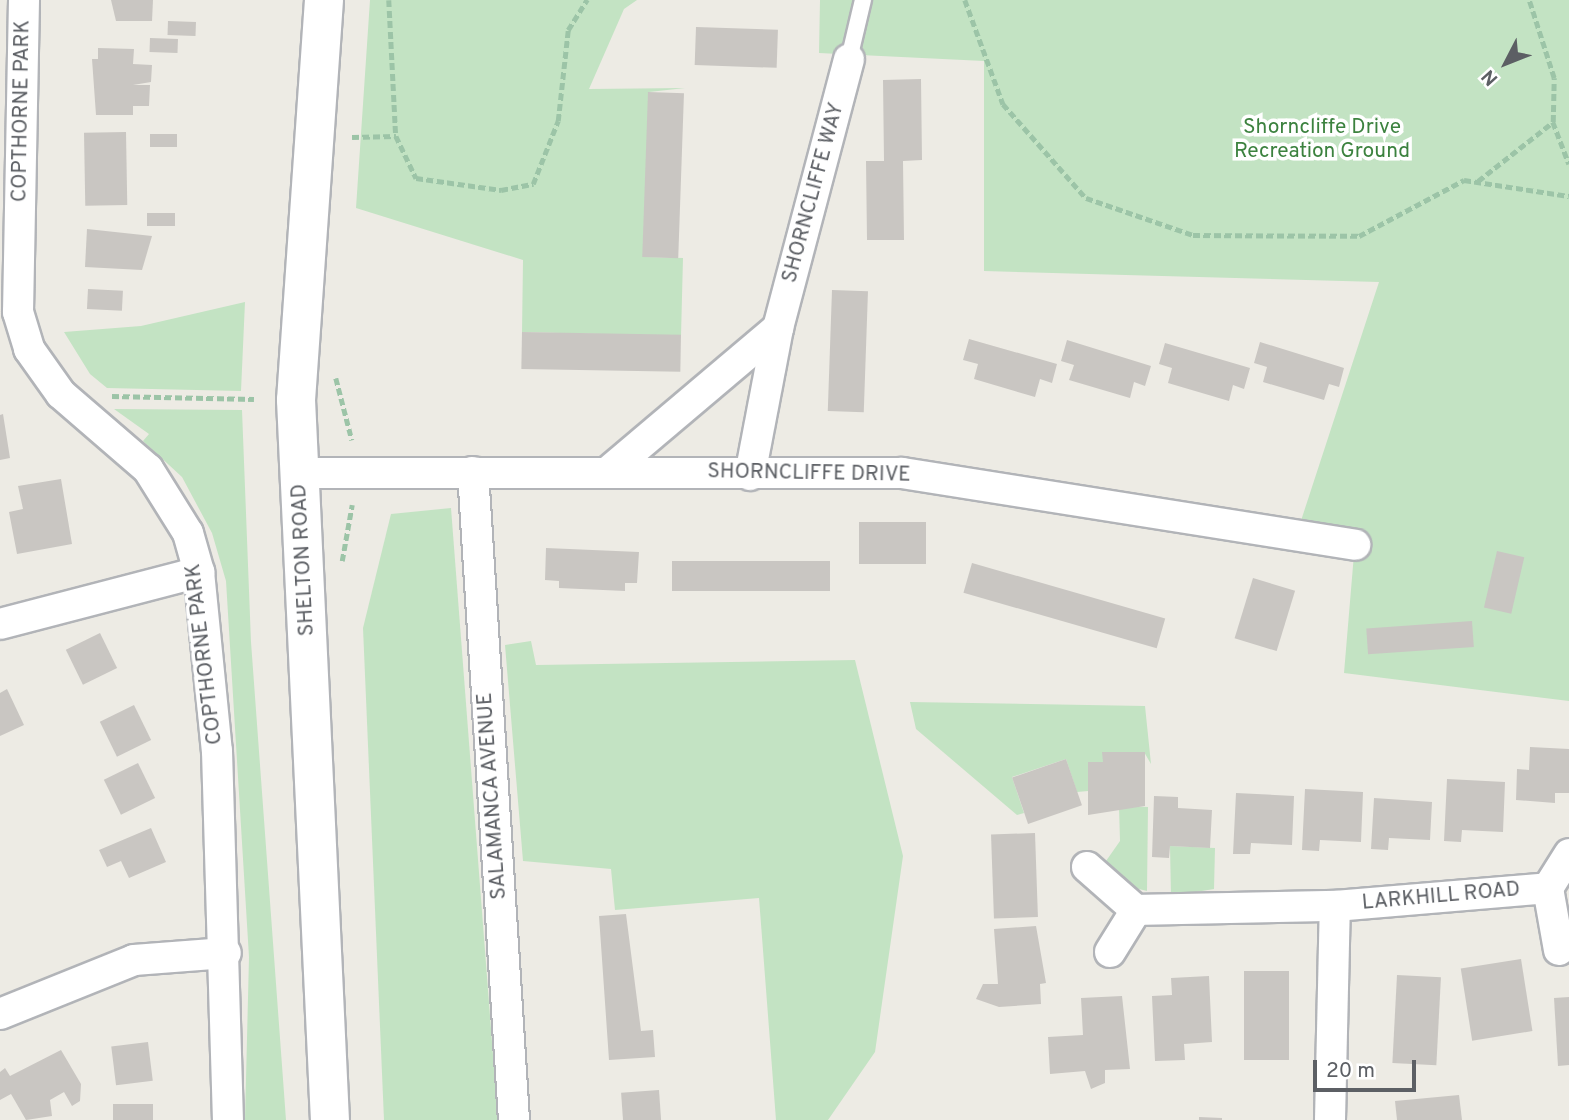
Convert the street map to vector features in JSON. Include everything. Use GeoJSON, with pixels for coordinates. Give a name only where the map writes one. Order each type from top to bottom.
{"type":"FeatureCollection","features":[{"type":"Feature","properties":{"kind":"main road","name":"SHELTON ROAD"},"geometry":{"type":"LineString","coordinates":[[324,0],[296,400],[330,1120]]}},
{"type":"Feature","properties":{"kind":"street","name":"COPTHORNE PARK"},"geometry":{"type":"LineString","coordinates":[[24,0],[18,312],[34,358],[61,394],[148,469],[188,533],[199,572],[217,751],[226,953],[228,1120]]}},
{"type":"Feature","properties":{"kind":"street","name":"SHORNCLIFFE WAY"},"geometry":{"type":"LineString","coordinates":[[750,474],[778,328],[849,59]]}},
{"type":"Feature","properties":{"kind":"street"},"geometry":{"type":"LineString","coordinates":[[610,470],[778,328]]}},
{"type":"Feature","properties":{"kind":"street","name":"SHORNCLIFFE DRIVE"},"geometry":{"type":"LineString","coordinates":[[300,473],[610,470],[750,474],[902,473],[1355,545]]}},
{"type":"Feature","properties":{"kind":"street","name":"SALAMANCA AVENUE"},"geometry":{"type":"LineString","coordinates":[[473,472],[514,1120]]}},
{"type":"Feature","properties":{"kind":"street"},"geometry":{"type":"LineString","coordinates":[[0,624],[199,572]]}},
{"type":"Feature","properties":{"kind":"street","name":"LARKHILL ROAD"},"geometry":{"type":"LineString","coordinates":[[1559,950],[1548,888],[1569,854]]}},
{"type":"Feature","properties":{"kind":"street"},"geometry":{"type":"LineString","coordinates":[[1087,867],[1136,909],[1110,952]]}},
{"type":"Feature","properties":{"kind":"street","name":"LARKHILL ROAD"},"geometry":{"type":"LineString","coordinates":[[1136,909],[1335,906],[1548,888]]}},
{"type":"Feature","properties":{"kind":"street","name":"LARKHILL ROAD"},"geometry":{"type":"LineString","coordinates":[[1330,1120],[1335,906]]}},
{"type":"Feature","properties":{"kind":"street"},"geometry":{"type":"LineString","coordinates":[[0,1014],[134,960],[226,953]]}},
{"type":"Feature","properties":{"kind":"lane"},"geometry":{"type":"LineString","coordinates":[[849,59],[863,0]]}},
{"type":"Feature","properties":{"kind":"path"},"geometry":{"type":"LineString","coordinates":[[389,0],[396,136],[416,178],[501,190],[533,184],[558,121],[568,30],[587,0]]}},
{"type":"Feature","properties":{"kind":"path"},"geometry":{"type":"LineString","coordinates":[[965,0],[1003,104],[1086,198],[1193,235],[1359,236],[1464,180],[1569,196]]}},
{"type":"Feature","properties":{"kind":"path"},"geometry":{"type":"LineString","coordinates":[[1529,0],[1553,78],[1553,122],[1569,164]]}},
{"type":"Feature","properties":{"kind":"path"},"geometry":{"type":"LineString","coordinates":[[1477,182],[1553,122]]}},
{"type":"Feature","properties":{"kind":"path"},"geometry":{"type":"LineString","coordinates":[[341,137],[396,136]]}},
{"type":"Feature","properties":{"kind":"path"},"geometry":{"type":"LineString","coordinates":[[61,394],[254,398]]}},
{"type":"Feature","properties":{"kind":"green space"},"geometry":{"type":"Polygon","coordinates":[[[370,0],[637,0],[624,9],[589,89],[685,88],[649,92],[646,257],[683,258],[681,336],[522,332],[523,260],[356,208],[370,0]]]}},
{"type":"Feature","properties":{"kind":"green space","name":"Shorncliffe Drive Recreation Ground"},"geometry":{"type":"Polygon","coordinates":[[[820,0],[1569,0],[1569,701],[1344,673],[1354,554],[1295,539],[1379,282],[984,271],[984,61],[819,53],[820,0]]]}},
{"type":"Feature","properties":{"kind":"green space"},"geometry":{"type":"Polygon","coordinates":[[[245,302],[241,391],[107,388],[90,374],[64,332],[141,326],[245,302]]]}},
{"type":"Feature","properties":{"kind":"green space"},"geometry":{"type":"Polygon","coordinates":[[[114,409],[242,410],[251,642],[286,1120],[245,1120],[249,957],[226,581],[212,533],[182,477],[143,441],[149,434],[114,409]]]}},
{"type":"Feature","properties":{"kind":"green space"},"geometry":{"type":"Polygon","coordinates":[[[451,508],[498,1120],[384,1120],[363,628],[391,514],[451,508]]]}},
{"type":"Feature","properties":{"kind":"green space"},"geometry":{"type":"Polygon","coordinates":[[[531,641],[536,665],[855,660],[903,856],[875,1052],[828,1120],[776,1120],[759,898],[615,910],[611,869],[523,861],[505,645],[531,641]]]}},
{"type":"Feature","properties":{"kind":"green space"},"geometry":{"type":"Polygon","coordinates":[[[910,702],[1145,706],[1151,764],[1144,752],[1103,752],[1103,762],[1088,763],[1088,791],[1077,792],[1066,759],[1012,777],[1024,813],[1017,815],[916,729],[910,702]]]}},
{"type":"Feature","properties":{"kind":"green space"},"geometry":{"type":"Polygon","coordinates":[[[1119,806],[1148,807],[1147,891],[1127,886],[1106,861],[1120,841],[1119,806]]]}},
{"type":"Feature","properties":{"kind":"green space"},"geometry":{"type":"Polygon","coordinates":[[[1170,846],[1215,848],[1214,889],[1171,896],[1170,846]]]}},
{"type":"Feature","properties":{"kind":"building"},"geometry":{"type":"Polygon","coordinates":[[[111,0],[153,0],[152,21],[116,21],[111,0]]]}},
{"type":"Feature","properties":{"kind":"building"},"geometry":{"type":"Polygon","coordinates":[[[168,21],[196,22],[195,36],[168,35],[168,21]]]}},
{"type":"Feature","properties":{"kind":"building"},"geometry":{"type":"Polygon","coordinates":[[[696,27],[778,30],[777,68],[695,65],[696,27]]]}},
{"type":"Feature","properties":{"kind":"building"},"geometry":{"type":"Polygon","coordinates":[[[150,38],[178,39],[177,53],[150,52],[150,38]]]}},
{"type":"Feature","properties":{"kind":"building"},"geometry":{"type":"Polygon","coordinates":[[[98,48],[134,49],[133,64],[152,65],[151,82],[133,85],[150,85],[149,106],[133,106],[133,115],[96,115],[92,59],[98,59],[98,48]]]}},
{"type":"Feature","properties":{"kind":"building"},"geometry":{"type":"Polygon","coordinates":[[[921,79],[922,160],[903,161],[904,240],[867,240],[866,161],[884,161],[883,80],[921,79]]]}},
{"type":"Feature","properties":{"kind":"building"},"geometry":{"type":"Polygon","coordinates":[[[648,92],[684,93],[678,258],[642,257],[648,92]]]}},
{"type":"Feature","properties":{"kind":"building"},"geometry":{"type":"Polygon","coordinates":[[[126,132],[127,205],[85,206],[84,133],[126,132]]]}},
{"type":"Feature","properties":{"kind":"building"},"geometry":{"type":"Polygon","coordinates":[[[150,134],[177,134],[177,147],[150,147],[150,134]]]}},
{"type":"Feature","properties":{"kind":"building"},"geometry":{"type":"Polygon","coordinates":[[[147,213],[175,213],[175,226],[147,226],[147,213]]]}},
{"type":"Feature","properties":{"kind":"building"},"geometry":{"type":"Polygon","coordinates":[[[87,229],[152,236],[142,270],[85,267],[87,229]]]}},
{"type":"Feature","properties":{"kind":"building"},"geometry":{"type":"Polygon","coordinates":[[[88,289],[123,291],[122,311],[87,309],[88,289]]]}},
{"type":"Feature","properties":{"kind":"building"},"geometry":{"type":"Polygon","coordinates":[[[832,290],[868,291],[864,412],[828,411],[832,290]]]}},
{"type":"Feature","properties":{"kind":"building"},"geometry":{"type":"Polygon","coordinates":[[[522,332],[681,335],[680,372],[521,369],[522,332]]]}},
{"type":"Feature","properties":{"kind":"building"},"geometry":{"type":"Polygon","coordinates":[[[969,339],[1057,364],[1052,383],[1040,379],[1035,397],[974,379],[978,364],[963,360],[969,339]]]}},
{"type":"Feature","properties":{"kind":"building"},"geometry":{"type":"Polygon","coordinates":[[[1067,340],[1151,366],[1145,386],[1134,382],[1130,398],[1069,380],[1074,365],[1061,361],[1067,340]]]}},
{"type":"Feature","properties":{"kind":"building"},"geometry":{"type":"Polygon","coordinates":[[[1260,342],[1344,368],[1339,387],[1329,384],[1324,400],[1263,382],[1267,367],[1254,363],[1260,342]]]}},
{"type":"Feature","properties":{"kind":"building"},"geometry":{"type":"Polygon","coordinates":[[[1165,343],[1250,368],[1244,389],[1233,385],[1229,401],[1168,383],[1172,368],[1159,364],[1165,343]]]}},
{"type":"Feature","properties":{"kind":"building"},"geometry":{"type":"Polygon","coordinates":[[[3,414],[10,458],[0,460],[0,415],[3,414]]]}},
{"type":"Feature","properties":{"kind":"building"},"geometry":{"type":"Polygon","coordinates":[[[61,479],[72,544],[17,554],[9,512],[23,509],[18,486],[61,479]]]}},
{"type":"Feature","properties":{"kind":"building"},"geometry":{"type":"Polygon","coordinates":[[[859,522],[926,522],[926,564],[859,564],[859,522]]]}},
{"type":"Feature","properties":{"kind":"building"},"geometry":{"type":"Polygon","coordinates":[[[546,548],[639,552],[637,583],[625,583],[625,591],[559,588],[559,581],[545,580],[546,548]]]}},
{"type":"Feature","properties":{"kind":"building"},"geometry":{"type":"Polygon","coordinates":[[[1497,551],[1524,557],[1511,614],[1484,608],[1497,551]]]}},
{"type":"Feature","properties":{"kind":"building"},"geometry":{"type":"Polygon","coordinates":[[[672,561],[830,561],[830,591],[672,591],[672,561]]]}},
{"type":"Feature","properties":{"kind":"building"},"geometry":{"type":"Polygon","coordinates":[[[972,563],[1165,618],[1157,648],[963,593],[972,563]]]}},
{"type":"Feature","properties":{"kind":"building"},"geometry":{"type":"Polygon","coordinates":[[[1253,578],[1295,591],[1277,651],[1235,638],[1253,578]]]}},
{"type":"Feature","properties":{"kind":"building"},"geometry":{"type":"Polygon","coordinates":[[[1472,621],[1474,647],[1368,654],[1366,628],[1472,621]]]}},
{"type":"Feature","properties":{"kind":"building"},"geometry":{"type":"Polygon","coordinates":[[[100,633],[117,668],[83,685],[66,650],[100,633]]]}},
{"type":"Feature","properties":{"kind":"building"},"geometry":{"type":"Polygon","coordinates":[[[7,689],[24,725],[0,736],[0,693],[7,689]]]}},
{"type":"Feature","properties":{"kind":"building"},"geometry":{"type":"Polygon","coordinates":[[[134,705],[151,740],[117,757],[100,722],[134,705]]]}},
{"type":"Feature","properties":{"kind":"building"},"geometry":{"type":"Polygon","coordinates":[[[1530,747],[1569,749],[1569,793],[1555,793],[1555,803],[1516,800],[1517,769],[1529,770],[1530,747]]]}},
{"type":"Feature","properties":{"kind":"building"},"geometry":{"type":"Polygon","coordinates":[[[1102,752],[1145,752],[1145,806],[1088,815],[1088,762],[1103,762],[1102,752]]]}},
{"type":"Feature","properties":{"kind":"building"},"geometry":{"type":"Polygon","coordinates":[[[1066,759],[1082,805],[1028,824],[1012,778],[1066,759]]]}},
{"type":"Feature","properties":{"kind":"building"},"geometry":{"type":"Polygon","coordinates":[[[138,763],[155,798],[121,815],[104,780],[138,763]]]}},
{"type":"Feature","properties":{"kind":"building"},"geometry":{"type":"Polygon","coordinates":[[[1447,779],[1505,782],[1503,832],[1462,830],[1461,842],[1444,841],[1447,779]]]}},
{"type":"Feature","properties":{"kind":"building"},"geometry":{"type":"Polygon","coordinates":[[[1305,789],[1363,792],[1361,842],[1320,840],[1319,851],[1302,850],[1305,789]]]}},
{"type":"Feature","properties":{"kind":"building"},"geometry":{"type":"Polygon","coordinates":[[[1236,793],[1294,796],[1292,845],[1251,843],[1250,854],[1233,854],[1236,793]]]}},
{"type":"Feature","properties":{"kind":"building"},"geometry":{"type":"Polygon","coordinates":[[[1154,796],[1178,797],[1178,808],[1212,810],[1210,848],[1170,846],[1169,858],[1152,857],[1154,796]]]}},
{"type":"Feature","properties":{"kind":"building"},"geometry":{"type":"Polygon","coordinates":[[[1374,798],[1432,802],[1430,840],[1389,838],[1388,850],[1371,849],[1374,798]]]}},
{"type":"Feature","properties":{"kind":"building"},"geometry":{"type":"Polygon","coordinates":[[[151,828],[166,862],[129,878],[121,861],[107,867],[99,850],[151,828]]]}},
{"type":"Feature","properties":{"kind":"building"},"geometry":{"type":"Polygon","coordinates":[[[1035,833],[1038,917],[994,918],[991,835],[1035,833]]]}},
{"type":"Feature","properties":{"kind":"building"},"geometry":{"type":"Polygon","coordinates":[[[626,914],[641,1031],[653,1030],[655,1057],[609,1060],[599,916],[626,914]]]}},
{"type":"Feature","properties":{"kind":"building"},"geometry":{"type":"Polygon","coordinates":[[[1036,926],[1046,983],[1040,984],[1041,1004],[999,1007],[976,999],[983,984],[998,984],[994,929],[1036,926]]]}},
{"type":"Feature","properties":{"kind":"building"},"geometry":{"type":"Polygon","coordinates":[[[1521,959],[1532,1031],[1472,1041],[1461,969],[1521,959]]]}},
{"type":"Feature","properties":{"kind":"building"},"geometry":{"type":"Polygon","coordinates":[[[1244,971],[1289,971],[1289,1060],[1244,1060],[1244,971]]]}},
{"type":"Feature","properties":{"kind":"building"},"geometry":{"type":"Polygon","coordinates":[[[1397,975],[1441,977],[1436,1065],[1392,1063],[1397,975]]]}},
{"type":"Feature","properties":{"kind":"building"},"geometry":{"type":"Polygon","coordinates":[[[1209,976],[1212,1042],[1184,1044],[1185,1060],[1155,1061],[1152,996],[1172,995],[1171,978],[1209,976]]]}},
{"type":"Feature","properties":{"kind":"building"},"geometry":{"type":"Polygon","coordinates":[[[1122,996],[1130,1069],[1105,1070],[1105,1083],[1091,1089],[1085,1071],[1050,1074],[1048,1037],[1083,1035],[1081,998],[1122,996]]]}},
{"type":"Feature","properties":{"kind":"building"},"geometry":{"type":"Polygon","coordinates":[[[1569,997],[1569,1065],[1558,1066],[1554,998],[1569,997]]]}},
{"type":"Feature","properties":{"kind":"building"},"geometry":{"type":"Polygon","coordinates":[[[148,1042],[153,1081],[116,1085],[111,1047],[148,1042]]]}},
{"type":"Feature","properties":{"kind":"building"},"geometry":{"type":"Polygon","coordinates":[[[61,1050],[81,1084],[80,1101],[72,1106],[64,1092],[50,1100],[52,1116],[26,1120],[11,1094],[0,1100],[0,1072],[5,1068],[10,1076],[61,1050]]]}},
{"type":"Feature","properties":{"kind":"building"},"geometry":{"type":"Polygon","coordinates":[[[659,1090],[661,1120],[623,1120],[621,1093],[659,1090]]]}},
{"type":"Feature","properties":{"kind":"building"},"geometry":{"type":"Polygon","coordinates":[[[1459,1095],[1462,1120],[1397,1120],[1395,1101],[1459,1095]]]}},
{"type":"Feature","properties":{"kind":"building"},"geometry":{"type":"Polygon","coordinates":[[[113,1104],[153,1104],[153,1120],[113,1120],[113,1104]]]}},
{"type":"Feature","properties":{"kind":"building"},"geometry":{"type":"Polygon","coordinates":[[[1199,1117],[1222,1118],[1222,1120],[1199,1120],[1199,1117]]]}}]}
